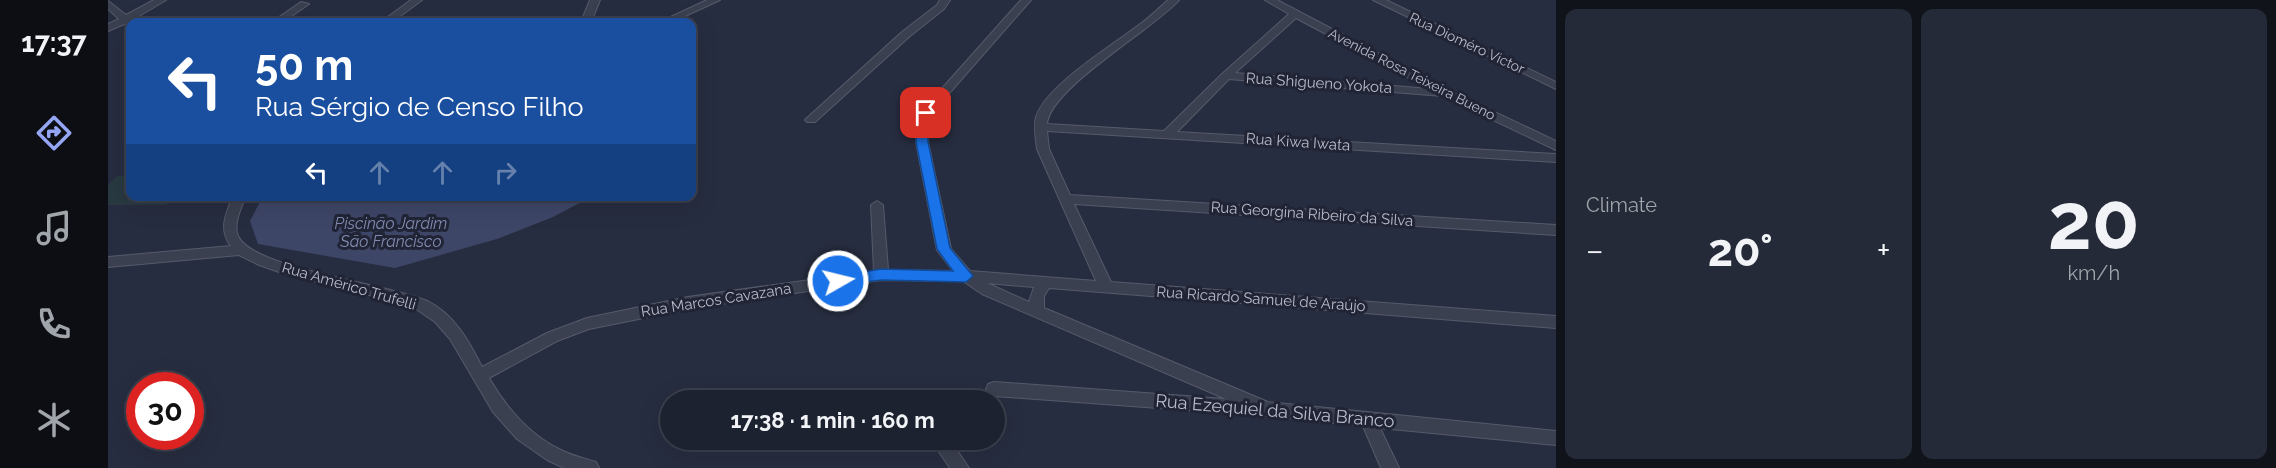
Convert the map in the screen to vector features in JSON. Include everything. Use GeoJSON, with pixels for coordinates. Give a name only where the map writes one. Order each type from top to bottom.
{"type":"FeatureCollection","features":[{"type":"Feature","properties":{"kind":"street"},"geometry":{"type":"LineString","coordinates":[[130,18],[161,0]]}},
{"type":"Feature","properties":{"kind":"street"},"geometry":{"type":"LineString","coordinates":[[392,18],[417,0]]}},
{"type":"Feature","properties":{"kind":"street"},"geometry":{"type":"LineString","coordinates":[[588,18],[595,0]]}},
{"type":"Feature","properties":{"kind":"street"},"geometry":{"type":"LineString","coordinates":[[686,0],[701,6]]}},
{"type":"Feature","properties":{"kind":"street"},"geometry":{"type":"LineString","coordinates":[[674,18],[714,0]]}},
{"type":"Feature","properties":{"kind":"street"},"geometry":{"type":"LineString","coordinates":[[811,120],[906,33],[942,8],[945,0]]}},
{"type":"Feature","properties":{"kind":"street"},"geometry":{"type":"LineString","coordinates":[[1026,0],[936,98],[926,113],[922,126],[922,142],[944,249],[966,276],[987,290],[1267,409]]}},
{"type":"Feature","properties":{"kind":"street"},"geometry":{"type":"LineString","coordinates":[[1106,287],[1068,199],[1043,149],[1040,127],[1046,108],[1064,89],[1145,26],[1174,0]]}},
{"type":"Feature","properties":{"kind":"street","name":"Avenida Rosa Teixeira Bueno"},"geometry":{"type":"LineString","coordinates":[[1270,0],[1448,94],[1556,146]]}},
{"type":"Feature","properties":{"kind":"street","name":"Rua Dioméro Victor"},"geometry":{"type":"LineString","coordinates":[[1378,0],[1556,86]]}},
{"type":"Feature","properties":{"kind":"street"},"geometry":{"type":"LineString","coordinates":[[108,4],[126,20],[108,28]]}},
{"type":"Feature","properties":{"kind":"street"},"geometry":{"type":"LineString","coordinates":[[283,18],[304,4]]}},
{"type":"Feature","properties":{"kind":"street"},"geometry":{"type":"LineString","coordinates":[[1168,134],[1226,76],[1295,14]]}},
{"type":"Feature","properties":{"kind":"street","name":"Rua Shigueno Yokota"},"geometry":{"type":"LineString","coordinates":[[1226,76],[1448,94]]}},
{"type":"Feature","properties":{"kind":"street","name":"Rua Kiwa Iwata"},"geometry":{"type":"LineString","coordinates":[[1040,127],[1556,158]]}},
{"type":"Feature","properties":{"kind":"street","name":"Rua Georgina Ribeiro da Silva"},"geometry":{"type":"LineString","coordinates":[[1068,199],[1556,230]]}},
{"type":"Feature","properties":{"kind":"street"},"geometry":{"type":"LineString","coordinates":[[108,262],[240,250],[230,231],[231,217],[238,201]]}},
{"type":"Feature","properties":{"kind":"street"},"geometry":{"type":"LineString","coordinates":[[877,205],[881,275]]}},
{"type":"Feature","properties":{"kind":"street","name":"Rua Américo Trufelli"},"geometry":{"type":"LineString","coordinates":[[240,250],[258,260],[360,286],[421,305],[445,322],[464,346],[507,419],[532,444],[590,468]]}},
{"type":"Feature","properties":{"kind":"street","name":"Rua Marcos Cavazana"},"geometry":{"type":"LineString","coordinates":[[480,376],[552,337],[587,324],[688,303],[881,275],[966,276]]}},
{"type":"Feature","properties":{"kind":"street","name":"Rua Ricardo Samuel de Araújo"},"geometry":{"type":"LineString","coordinates":[[966,276],[1556,322]]}},
{"type":"Feature","properties":{"kind":"street"},"geometry":{"type":"LineString","coordinates":[[1037,312],[1035,298],[1038,290],[1046,282]]}},
{"type":"Feature","properties":{"kind":"street","name":"Rua Ezequiel da Silva Branco"},"geometry":{"type":"LineString","coordinates":[[994,389],[1267,409],[1556,438]]}},
{"type":"Feature","properties":{"kind":"street"},"geometry":{"type":"LineString","coordinates":[[1368,419],[1390,468]]}},
{"type":"Feature","properties":{"kind":"street"},"geometry":{"type":"LineString","coordinates":[[946,450],[960,468]]}},
{"type":"Feature","properties":{"kind":"shaded area"},"geometry":{"type":"Polygon","coordinates":[[[117,176],[126,176],[126,201],[170,201],[166,205],[108,205],[108,185],[117,176]]]}},
{"type":"Feature","properties":{"kind":"water","name":"Piscinão Jardim São Francisco"},"geometry":{"type":"Polygon","coordinates":[[[260,201],[583,201],[553,217],[497,239],[395,268],[258,244],[250,221],[260,201]]]}},
{"type":"Feature","properties":{"kind":"route"},"geometry":{"type":"LineString","coordinates":[[838,281],[881,275],[966,276],[952,262],[944,249],[922,142],[922,126],[926,113]]}}]}
